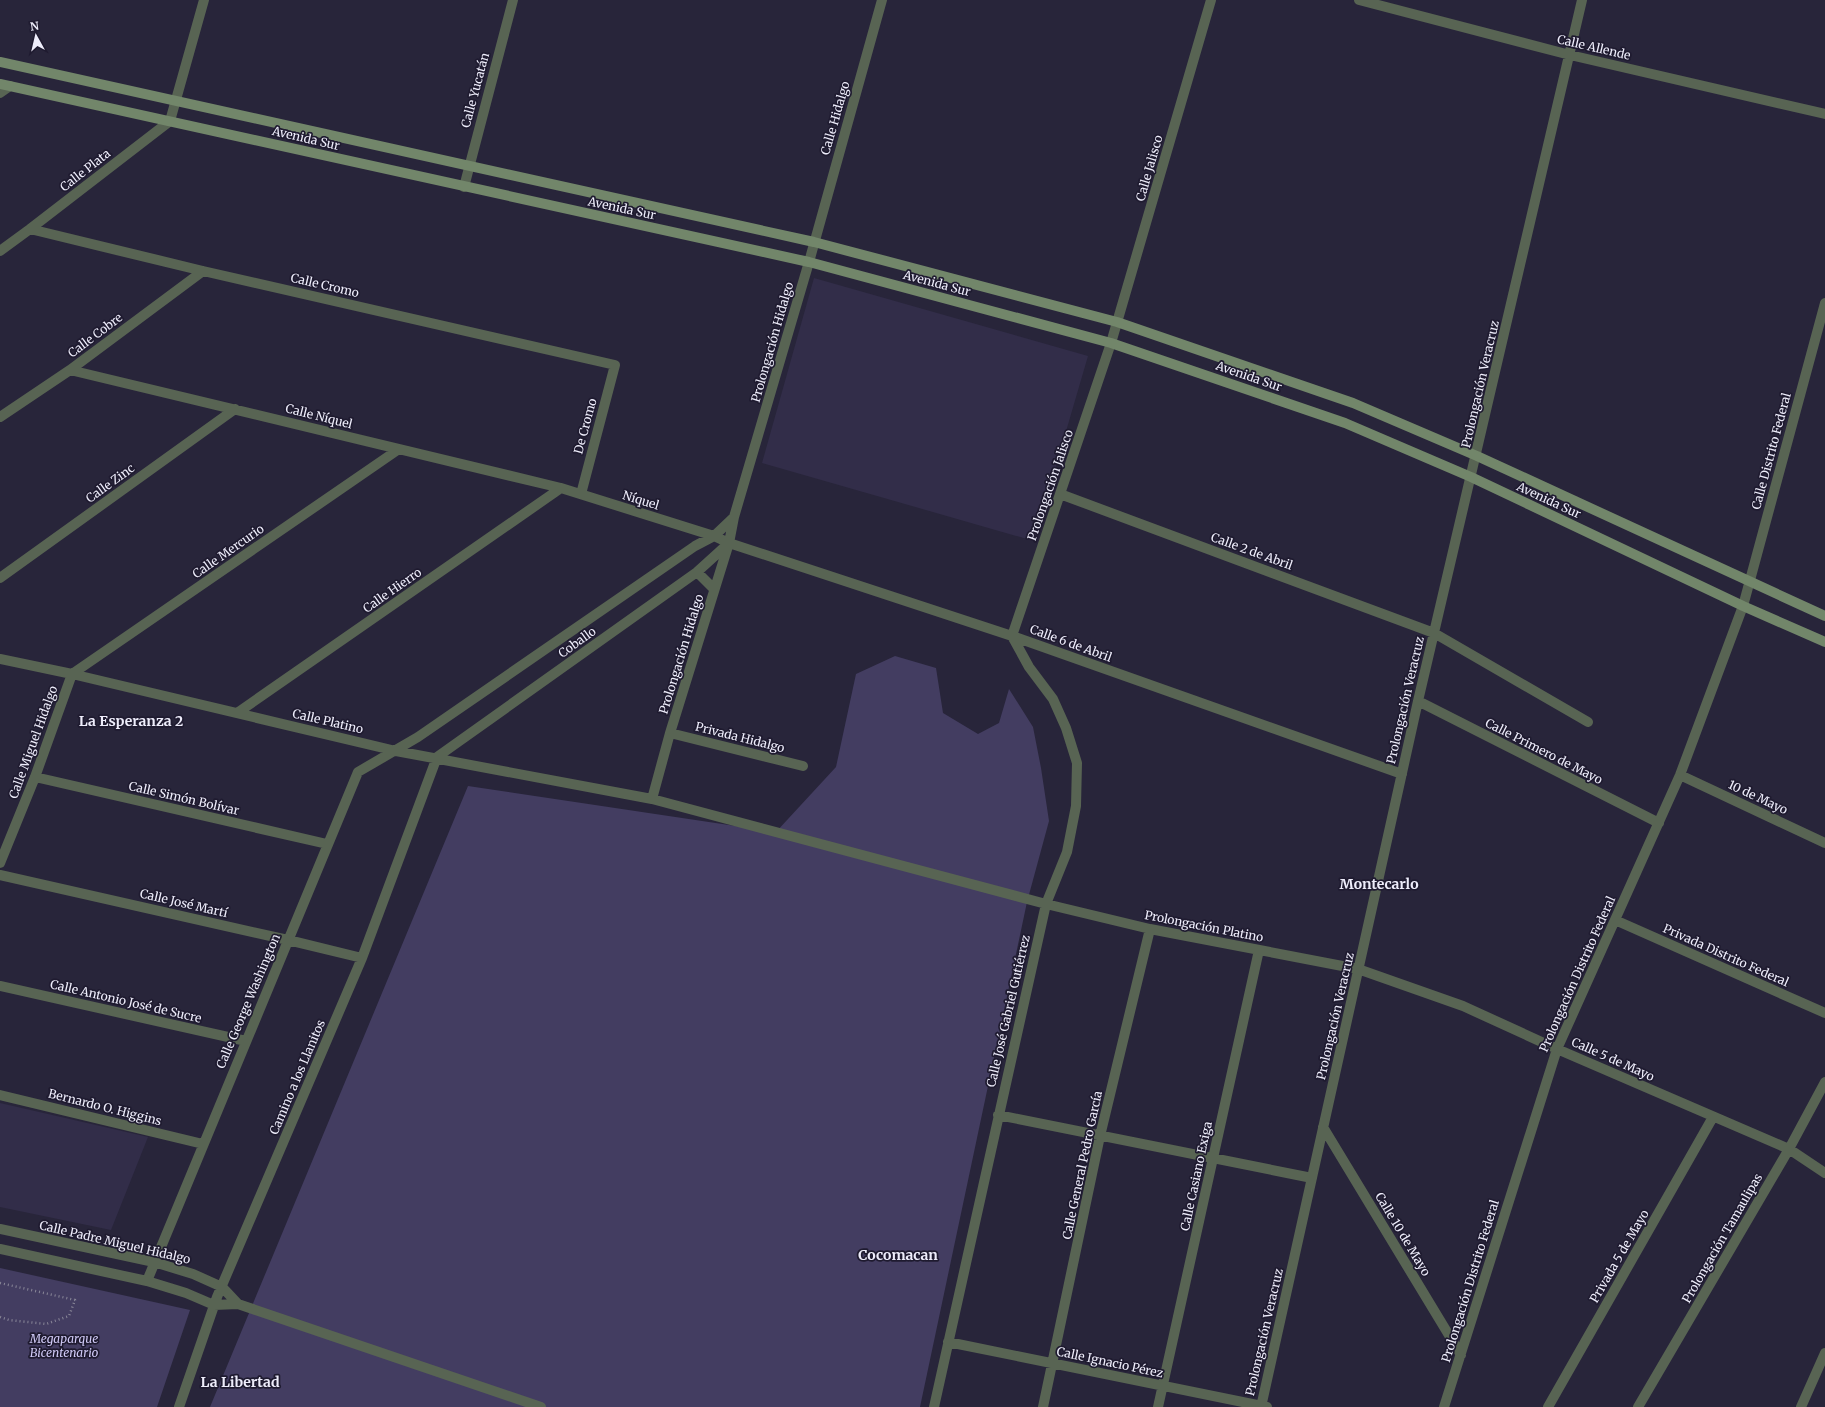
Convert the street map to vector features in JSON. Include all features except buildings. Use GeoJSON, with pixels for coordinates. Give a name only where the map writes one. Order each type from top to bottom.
{"type":"FeatureCollection","features":[{"type":"Feature","properties":{"kind":"main road","name":"Avenida Sur"},"geometry":{"type":"LineString","coordinates":[[0,62],[814,242],[1117,322],[1353,403],[1477,456],[1825,616]]}},
{"type":"Feature","properties":{"kind":"main road","name":"Avenida Sur"},"geometry":{"type":"LineString","coordinates":[[5,85],[808,262],[1111,343],[1345,423],[1471,477],[1743,606],[1825,642]]}},
{"type":"Feature","properties":{"kind":"street"},"geometry":{"type":"LineString","coordinates":[[170,121],[174,101],[204,0]]}},
{"type":"Feature","properties":{"kind":"street","name":"Calle Yucatán"},"geometry":{"type":"LineString","coordinates":[[464,187],[468,166],[513,0]]}},
{"type":"Feature","properties":{"kind":"street","name":"Calle Hidalgo"},"geometry":{"type":"LineString","coordinates":[[814,242],[882,0]]}},
{"type":"Feature","properties":{"kind":"street","name":"Calle Jalisco"},"geometry":{"type":"LineString","coordinates":[[1111,343],[1211,0]]}},
{"type":"Feature","properties":{"kind":"street","name":"Calle Allende"},"geometry":{"type":"LineString","coordinates":[[1359,0],[1570,55],[1825,114]]}},
{"type":"Feature","properties":{"kind":"street","name":"Prolongación Veracruz"},"geometry":{"type":"LineString","coordinates":[[1263,1407],[1323,1127],[1418,702],[1477,456],[1582,0]]}},
{"type":"Feature","properties":{"kind":"street"},"geometry":{"type":"LineString","coordinates":[[0,93],[5,85]]}},
{"type":"Feature","properties":{"kind":"street","name":"Calle Plata"},"geometry":{"type":"LineString","coordinates":[[0,251],[170,121]]}},
{"type":"Feature","properties":{"kind":"street","name":"Calle Cromo"},"geometry":{"type":"LineString","coordinates":[[30,229],[203,271],[615,365]]}},
{"type":"Feature","properties":{"kind":"street","name":"Prolongación Hidalgo"},"geometry":{"type":"LineString","coordinates":[[652,799],[670,734],[729,543],[734,518],[814,242]]}},
{"type":"Feature","properties":{"kind":"street","name":"Calle Cobre"},"geometry":{"type":"LineString","coordinates":[[0,417],[70,370],[203,271]]}},
{"type":"Feature","properties":{"kind":"street","name":"Calle Distrito Federal"},"geometry":{"type":"LineString","coordinates":[[1743,606],[1825,303]]}},
{"type":"Feature","properties":{"kind":"street","name":"Prolongación Jalisco"},"geometry":{"type":"LineString","coordinates":[[1012,636],[1111,343]]}},
{"type":"Feature","properties":{"kind":"street","name":"De Cromo"},"geometry":{"type":"LineString","coordinates":[[581,494],[615,365]]}},
{"type":"Feature","properties":{"kind":"street","name":"Calle Níquel"},"geometry":{"type":"LineString","coordinates":[[70,370],[561,488]]}},
{"type":"Feature","properties":{"kind":"street","name":"Calle Zinc"},"geometry":{"type":"LineString","coordinates":[[0,578],[235,409]]}},
{"type":"Feature","properties":{"kind":"street","name":"Calle Mercurio"},"geometry":{"type":"LineString","coordinates":[[72,674],[399,449]]}},
{"type":"Feature","properties":{"kind":"street","name":"Níquel"},"geometry":{"type":"LineString","coordinates":[[561,488],[714,536],[729,543]]}},
{"type":"Feature","properties":{"kind":"street","name":"Calle Hierro"},"geometry":{"type":"LineString","coordinates":[[237,713],[561,488]]}},
{"type":"Feature","properties":{"kind":"street","name":"Calle 2 de Abril"},"geometry":{"type":"LineString","coordinates":[[1060,494],[1434,633],[1588,722]]}},
{"type":"Feature","properties":{"kind":"street"},"geometry":{"type":"LineString","coordinates":[[714,536],[734,518]]}},
{"type":"Feature","properties":{"kind":"street","name":"Coballo"},"geometry":{"type":"LineString","coordinates":[[396,751],[418,738],[695,546],[714,536]]}},
{"type":"Feature","properties":{"kind":"street","name":"Calle 6 de Abril"},"geometry":{"type":"LineString","coordinates":[[729,543],[1012,636],[1402,774]]}},
{"type":"Feature","properties":{"kind":"street","name":"Coballo"},"geometry":{"type":"LineString","coordinates":[[437,758],[697,572],[729,543]]}},
{"type":"Feature","properties":{"kind":"street"},"geometry":{"type":"LineString","coordinates":[[697,572],[714,588]]}},
{"type":"Feature","properties":{"kind":"street","name":"Prolongación Distrito Federal"},"geometry":{"type":"LineString","coordinates":[[1444,1407],[1557,1049],[1680,775],[1743,606]]}},
{"type":"Feature","properties":{"kind":"street","name":"Calle José Gabriel Gutiérrez"},"geometry":{"type":"LineString","coordinates":[[934,1407],[1046,904],[1067,852],[1076,806],[1077,764],[1066,728],[1053,699],[1029,667],[1012,636]]}},
{"type":"Feature","properties":{"kind":"street","name":"Calle Platino"},"geometry":{"type":"LineString","coordinates":[[0,659],[72,674],[396,751],[652,799]]}},
{"type":"Feature","properties":{"kind":"street","name":"Calle Miguel Hidalgo"},"geometry":{"type":"LineString","coordinates":[[0,863],[35,777],[72,674]]}},
{"type":"Feature","properties":{"kind":"street","name":"Calle Primero de Mayo"},"geometry":{"type":"LineString","coordinates":[[1418,702],[1659,823]]}},
{"type":"Feature","properties":{"kind":"street","name":"Privada Hidalgo"},"geometry":{"type":"LineString","coordinates":[[670,734],[803,766]]}},
{"type":"Feature","properties":{"kind":"street","name":"Calle George Washington"},"geometry":{"type":"LineString","coordinates":[[147,1281],[358,772],[396,751]]}},
{"type":"Feature","properties":{"kind":"street","name":"Camino a los Llanitos"},"geometry":{"type":"LineString","coordinates":[[179,1407],[214,1305],[362,958],[437,758]]}},
{"type":"Feature","properties":{"kind":"street","name":"10 de Mayo"},"geometry":{"type":"LineString","coordinates":[[1680,775],[1825,843]]}},
{"type":"Feature","properties":{"kind":"street","name":"Calle Simón Bolívar"},"geometry":{"type":"LineString","coordinates":[[35,777],[327,844]]}},
{"type":"Feature","properties":{"kind":"street","name":"Prolongación Platino"},"geometry":{"type":"LineString","coordinates":[[652,799],[1046,904],[1150,929],[1358,969]]}},
{"type":"Feature","properties":{"kind":"street","name":"Calle José Martí"},"geometry":{"type":"LineString","coordinates":[[0,875],[362,958]]}},
{"type":"Feature","properties":{"kind":"street","name":"Privada Distrito Federal"},"geometry":{"type":"LineString","coordinates":[[1616,920],[1825,1013]]}},
{"type":"Feature","properties":{"kind":"street","name":"Calle General Pedro García"},"geometry":{"type":"LineString","coordinates":[[1043,1407],[1100,1136],[1150,929]]}},
{"type":"Feature","properties":{"kind":"street","name":"Calle Casiano Exiga"},"geometry":{"type":"LineString","coordinates":[[1158,1407],[1259,950]]}},
{"type":"Feature","properties":{"kind":"street","name":"Calle 5 de Mayo"},"geometry":{"type":"LineString","coordinates":[[1358,969],[1463,1006],[1557,1049],[1789,1149],[1825,1173]]}},
{"type":"Feature","properties":{"kind":"street","name":"Calle Antonio José de Sucre"},"geometry":{"type":"LineString","coordinates":[[0,986],[246,1040]]}},
{"type":"Feature","properties":{"kind":"street","name":"Prolongación Tamaulipas"},"geometry":{"type":"LineString","coordinates":[[1638,1407],[1789,1149],[1825,1082]]}},
{"type":"Feature","properties":{"kind":"street","name":"Bernardo O. Higgins"},"geometry":{"type":"LineString","coordinates":[[0,1095],[203,1144]]}},
{"type":"Feature","properties":{"kind":"street"},"geometry":{"type":"LineString","coordinates":[[998,1115],[1312,1178]]}},
{"type":"Feature","properties":{"kind":"street","name":"Privada 5 de Mayo"},"geometry":{"type":"LineString","coordinates":[[1548,1407],[1713,1117]]}},
{"type":"Feature","properties":{"kind":"street","name":"Calle 10 de Mayo"},"geometry":{"type":"LineString","coordinates":[[1323,1127],[1461,1355]]}},
{"type":"Feature","properties":{"kind":"street","name":"Calle Padre Miguel Hidalgo"},"geometry":{"type":"LineString","coordinates":[[0,1229],[154,1262],[193,1274],[222,1287]]}},
{"type":"Feature","properties":{"kind":"street"},"geometry":{"type":"LineString","coordinates":[[0,1249],[147,1281],[186,1293],[214,1305],[238,1304],[541,1407]]}},
{"type":"Feature","properties":{"kind":"street"},"geometry":{"type":"LineString","coordinates":[[222,1287],[238,1304]]}},
{"type":"Feature","properties":{"kind":"street","name":"Calle Ignacio Pérez"},"geometry":{"type":"LineString","coordinates":[[948,1342],[1263,1407]]}},
{"type":"Feature","properties":{"kind":"street"},"geometry":{"type":"LineString","coordinates":[[1801,1407],[1825,1353]]}},
{"type":"Feature","properties":{"kind":"path"},"geometry":{"type":"LineString","coordinates":[[0,1283],[75,1300],[69,1316],[46,1324],[9,1320],[0,1317]]}},
{"type":"Feature","properties":{"kind":"shaded area"},"geometry":{"type":"Polygon","coordinates":[[[814,278],[1088,356],[1034,541],[762,463],[814,278]]]}},
{"type":"Feature","properties":{"kind":"shaded area"},"geometry":{"type":"Polygon","coordinates":[[[0,1103],[148,1137],[111,1230],[0,1207],[0,1103]]]}},
{"type":"Feature","properties":{"kind":"green space"},"geometry":{"type":"Polygon","coordinates":[[[895,656],[936,668],[943,713],[978,734],[999,723],[1009,689],[1033,727],[1049,821],[1027,902],[920,1407],[210,1407],[468,786],[776,832],[836,767],[856,674],[895,656]]]}},
{"type":"Feature","properties":{"kind":"green space","name":"Megaparque Bicentenario"},"geometry":{"type":"Polygon","coordinates":[[[0,1268],[190,1310],[157,1407],[0,1407],[0,1268]]]}},
{"type":"Feature","properties":{"kind":"district","name":"La Esperanza 2"},"geometry":{"type":"Point","coordinates":[131,721]}},
{"type":"Feature","properties":{"kind":"district","name":"Montecarlo"},"geometry":{"type":"Point","coordinates":[1379,884]}},
{"type":"Feature","properties":{"kind":"district","name":"Cocomacan"},"geometry":{"type":"Point","coordinates":[898,1255]}},
{"type":"Feature","properties":{"kind":"district","name":"La Libertad"},"geometry":{"type":"Point","coordinates":[240,1382]}}]}
